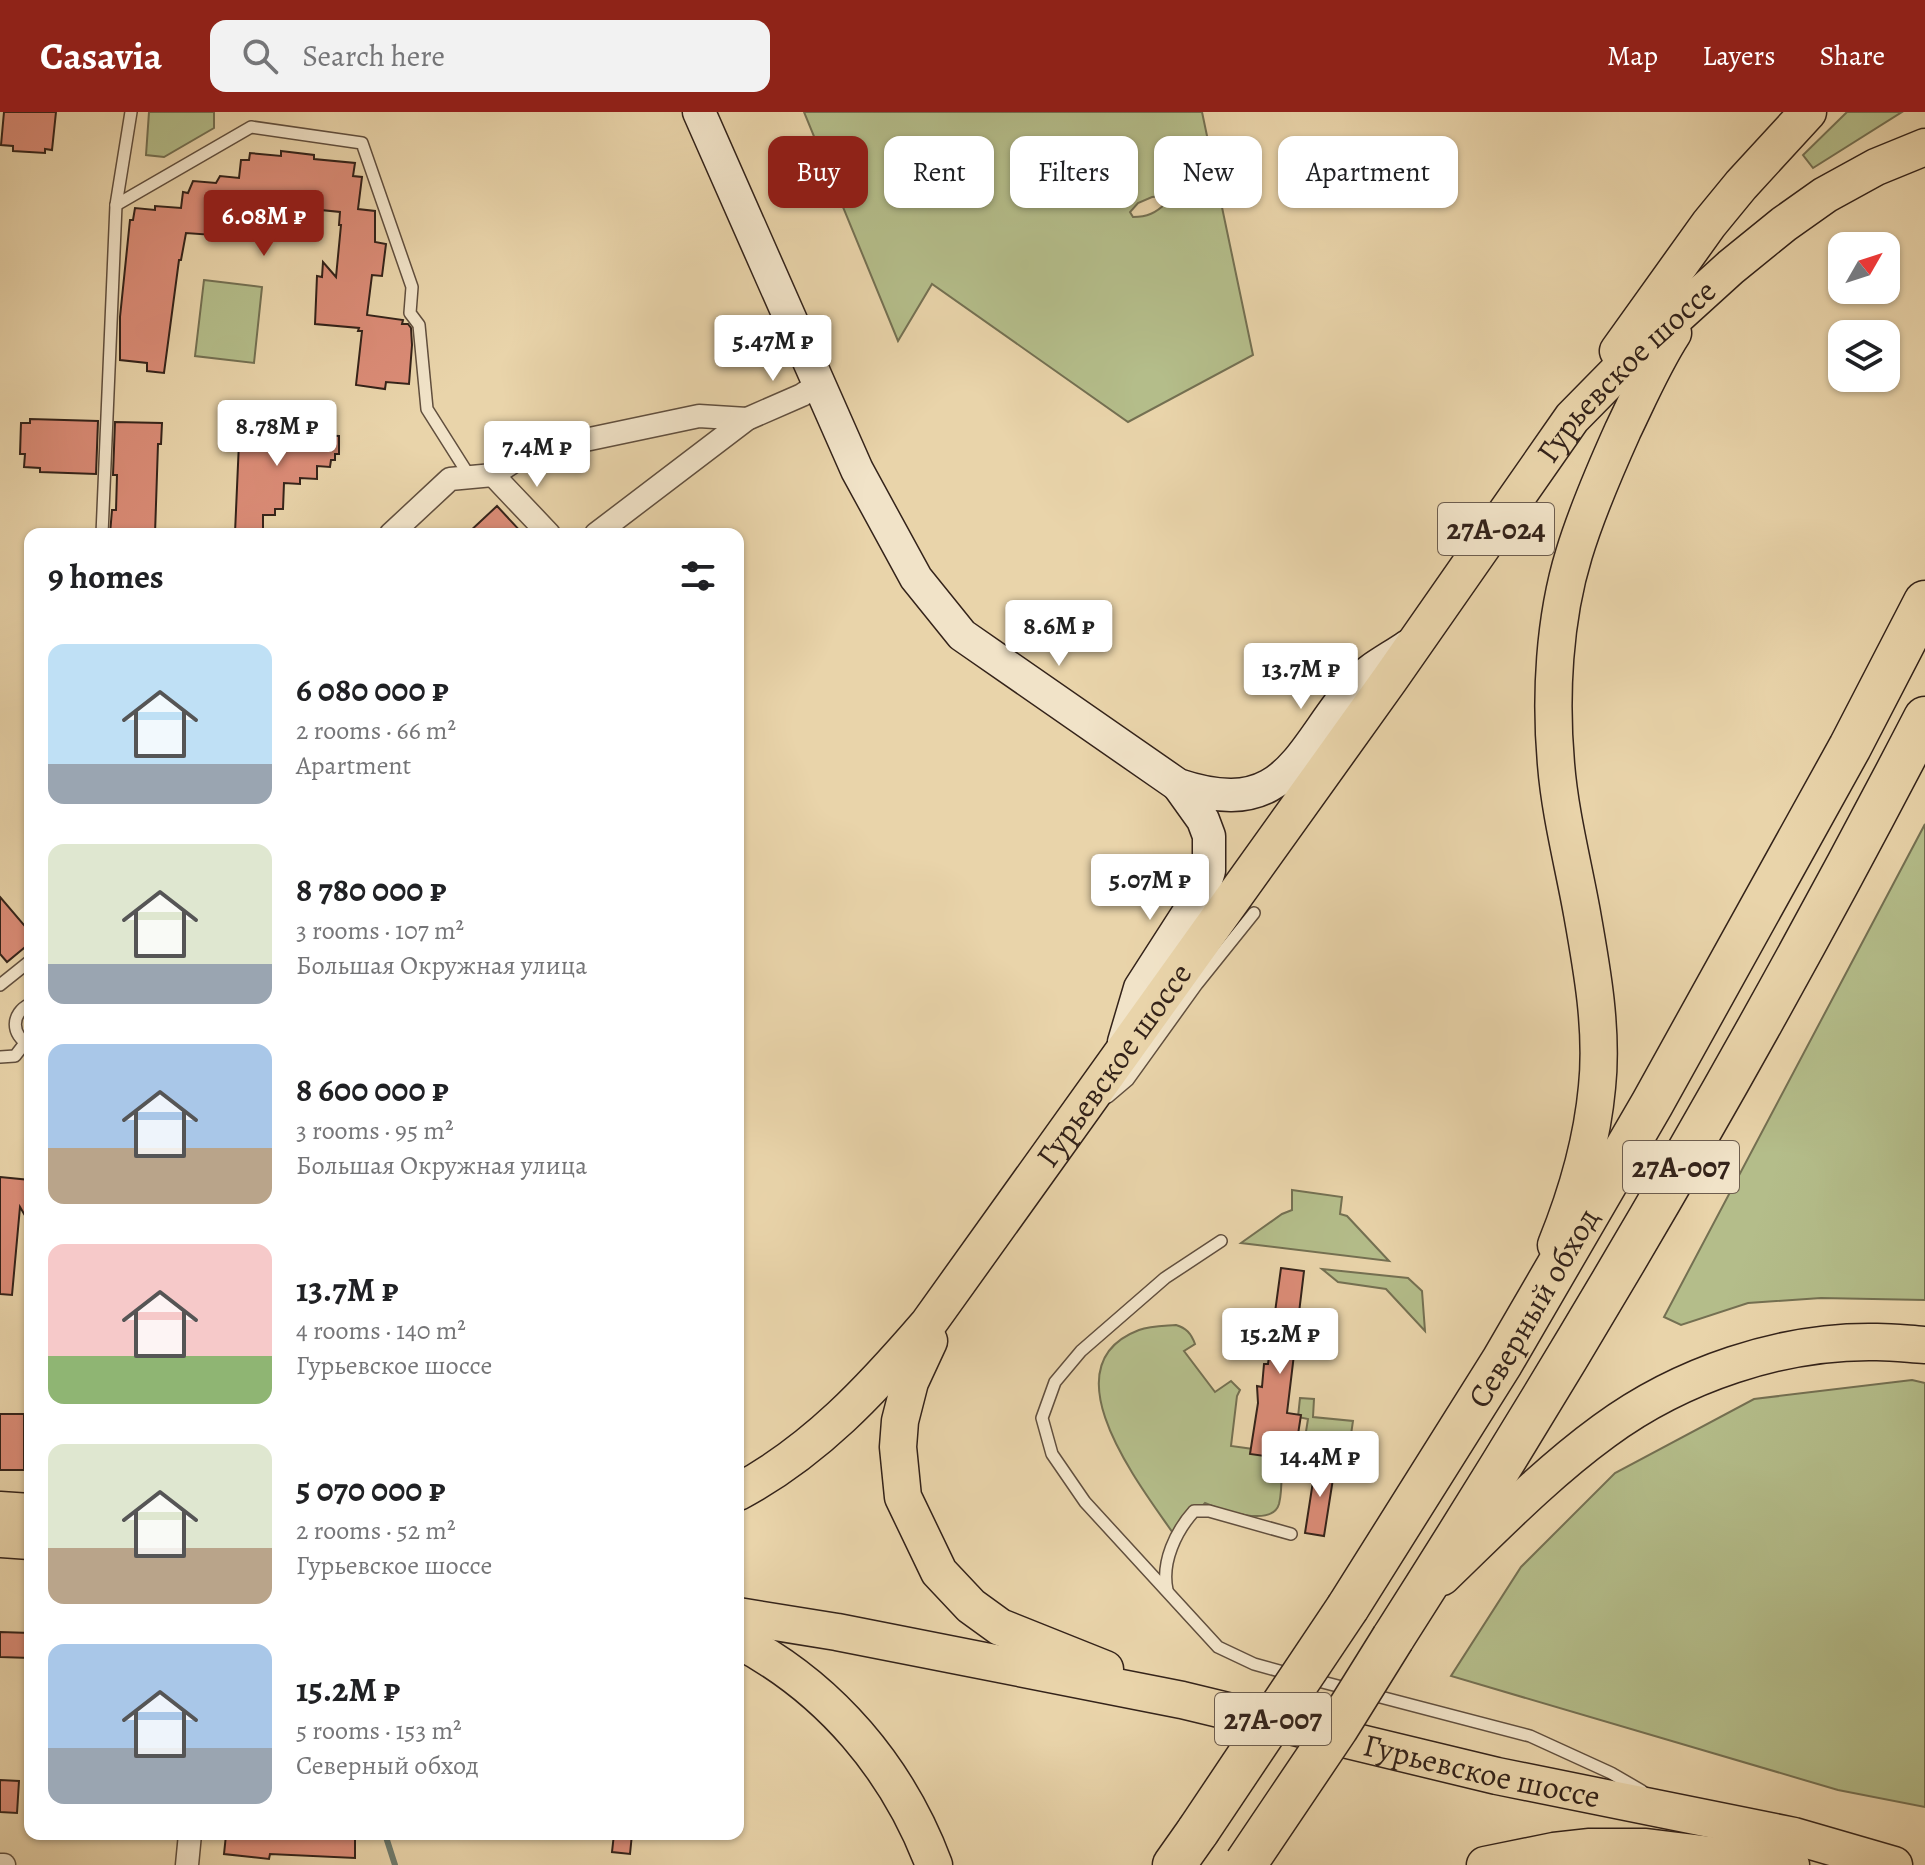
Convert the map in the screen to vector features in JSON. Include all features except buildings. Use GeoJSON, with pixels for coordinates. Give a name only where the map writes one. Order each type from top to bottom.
{"type":"FeatureCollection","features":[{"type":"Feature","properties":{"kind":"highway","name":"Северный обход"},"geometry":{"type":"LineString","coordinates":[[1174,1865],[1348,1607],[1502,1362],[1755,920],[1925,602]]}},
{"type":"Feature","properties":{"kind":"highway","name":"Северный обход"},"geometry":{"type":"LineString","coordinates":[[1245,1864],[1337,1728],[1535,1411],[1689,1153],[1925,718]]}},
{"type":"Feature","properties":{"kind":"main road"},"geometry":{"type":"LineString","coordinates":[[699,112],[857,470],[916,578],[962,635],[1178,785],[1205,794],[1260,790],[1277,783],[1298,764],[1356,683],[1418,639]]}},
{"type":"Feature","properties":{"kind":"main road"},"geometry":{"type":"LineString","coordinates":[[1572,418],[1671,273],[1741,185],[1808,112]]}},
{"type":"Feature","properties":{"kind":"main road","name":"Гурьевское шоссе"},"geometry":{"type":"LineString","coordinates":[[950,1296],[1572,418],[1634,355],[1731,267],[1784,224],[1825,195],[1876,167],[1925,147]]}},
{"type":"Feature","properties":{"kind":"main road"},"geometry":{"type":"LineString","coordinates":[[1502,1362],[1561,1233],[1589,1136],[1598,1087],[1596,1003],[1556,764],[1556,663],[1562,610],[1573,555],[1609,462],[1657,358],[1688,308]]}},
{"type":"Feature","properties":{"kind":"main road"},"geometry":{"type":"LineString","coordinates":[[1121,1053],[1140,988],[1195,903],[1209,871],[1209,836],[1199,813],[1178,785]]}},
{"type":"Feature","properties":{"kind":"main road"},"geometry":{"type":"LineString","coordinates":[[744,1488],[790,1460],[840,1418],[906,1350],[950,1296]]}},
{"type":"Feature","properties":{"kind":"main road"},"geometry":{"type":"LineString","coordinates":[[950,1296],[910,1382],[900,1421],[898,1447],[903,1497],[939,1572],[971,1606],[1000,1627],[1182,1700]]}},
{"type":"Feature","properties":{"kind":"main road"},"geometry":{"type":"LineString","coordinates":[[1415,1603],[1552,1472],[1607,1428],[1661,1396],[1719,1370],[1798,1349],[1875,1341],[1925,1345]]}},
{"type":"Feature","properties":{"kind":"main road"},"geometry":{"type":"LineString","coordinates":[[0,1510],[24,1512]]}},
{"type":"Feature","properties":{"kind":"main road"},"geometry":{"type":"LineString","coordinates":[[0,1539],[24,1541]]}},
{"type":"Feature","properties":{"kind":"main road","name":"Гурьевское шоссе"},"geometry":{"type":"LineString","coordinates":[[744,1617],[837,1632],[1182,1700],[1497,1776],[1794,1836],[1894,1865]]}},
{"type":"Feature","properties":{"kind":"main road"},"geometry":{"type":"LineString","coordinates":[[744,1644],[806,1685],[863,1740],[906,1802],[934,1865]]}},
{"type":"Feature","properties":{"kind":"main road"},"geometry":{"type":"LineString","coordinates":[[1485,1865],[1554,1851],[1632,1847],[1791,1865]]}},
{"type":"Feature","properties":{"kind":"street"},"geometry":{"type":"LineString","coordinates":[[604,528],[747,419],[802,395],[820,383]]}},
{"type":"Feature","properties":{"kind":"street"},"geometry":{"type":"LineString","coordinates":[[397,528],[450,479],[493,475],[528,452],[699,416],[747,419]]}},
{"type":"Feature","properties":{"kind":"street"},"geometry":{"type":"LineString","coordinates":[[493,475],[543,528]]}},
{"type":"Feature","properties":{"kind":"street"},"geometry":{"type":"LineString","coordinates":[[187,1865],[189,1840]]}},
{"type":"Feature","properties":{"kind":"lane"},"geometry":{"type":"LineString","coordinates":[[102,528],[116,205],[131,112]]}},
{"type":"Feature","properties":{"kind":"lane"},"geometry":{"type":"LineString","coordinates":[[116,205],[251,127],[362,143],[412,287],[410,313],[419,325],[427,409],[470,477]]}},
{"type":"Feature","properties":{"kind":"lane"},"geometry":{"type":"LineString","coordinates":[[1066,1132],[1128,1080],[1197,984],[1254,913]]}},
{"type":"Feature","properties":{"kind":"lane"},"geometry":{"type":"LineString","coordinates":[[0,985],[24,966]]}},
{"type":"Feature","properties":{"kind":"lane"},"geometry":{"type":"LineString","coordinates":[[24,1008],[15,1024],[16,1031],[24,1040]]}},
{"type":"Feature","properties":{"kind":"lane"},"geometry":{"type":"LineString","coordinates":[[0,1057],[15,1056],[24,1047]]}},
{"type":"Feature","properties":{"kind":"lane"},"geometry":{"type":"LineString","coordinates":[[1221,1241],[1165,1278],[1081,1351],[1055,1382],[1042,1418],[1052,1454],[1085,1502],[1218,1647],[1254,1664],[1530,1736],[1611,1773],[1681,1813]]}},
{"type":"Feature","properties":{"kind":"lane"},"geometry":{"type":"LineString","coordinates":[[1167,1591],[1165,1579],[1171,1548],[1179,1527],[1194,1511],[1209,1511],[1291,1534]]}},
{"type":"Feature","properties":{"kind":"green space"},"geometry":{"type":"Polygon","coordinates":[[[149,112],[214,112],[214,128],[164,157],[146,155],[149,112]]]}},
{"type":"Feature","properties":{"kind":"green space"},"geometry":{"type":"Polygon","coordinates":[[[804,112],[1202,112],[1207,136],[1154,136],[1154,197],[1138,203],[1138,136],[1010,136],[1010,208],[1134,208],[1130,212],[1133,217],[1151,214],[1160,208],[1222,208],[1253,355],[1128,422],[932,284],[898,341],[843,208],[868,208],[868,136],[814,136],[804,112]]]}},
{"type":"Feature","properties":{"kind":"green space"},"geometry":{"type":"Polygon","coordinates":[[[1847,112],[1902,112],[1813,168],[1803,155],[1847,112]]]}},
{"type":"Feature","properties":{"kind":"green space"},"geometry":{"type":"Polygon","coordinates":[[[204,280],[262,287],[254,363],[195,356],[204,280]]]}},
{"type":"Feature","properties":{"kind":"green space"},"geometry":{"type":"Polygon","coordinates":[[[1925,824],[1925,1300],[1821,1298],[1748,1303],[1681,1325],[1664,1317],[1925,824]]]}},
{"type":"Feature","properties":{"kind":"green space"},"geometry":{"type":"Polygon","coordinates":[[[1292,1190],[1342,1197],[1340,1214],[1347,1216],[1389,1261],[1241,1243],[1292,1210],[1292,1190]]]}},
{"type":"Feature","properties":{"kind":"green space"},"geometry":{"type":"Polygon","coordinates":[[[1322,1269],[1408,1278],[1422,1291],[1425,1331],[1386,1289],[1338,1282],[1322,1269]]]}},
{"type":"Feature","properties":{"kind":"green space"},"geometry":{"type":"Polygon","coordinates":[[[1176,1325],[1192,1337],[1195,1344],[1184,1351],[1215,1392],[1231,1381],[1240,1390],[1231,1446],[1282,1453],[1280,1498],[1274,1511],[1267,1515],[1245,1515],[1205,1503],[1175,1536],[1124,1460],[1109,1429],[1100,1399],[1100,1371],[1112,1347],[1139,1330],[1176,1325]]]}},
{"type":"Feature","properties":{"kind":"green space"},"geometry":{"type":"Polygon","coordinates":[[[1912,1380],[1925,1383],[1925,1807],[1838,1790],[1451,1676],[1521,1567],[1615,1473],[1754,1399],[1912,1380]]]}},
{"type":"Feature","properties":{"kind":"green space"},"geometry":{"type":"Polygon","coordinates":[[[1300,1398],[1314,1399],[1313,1417],[1353,1421],[1348,1455],[1343,1461],[1339,1460],[1338,1455],[1320,1452],[1320,1458],[1293,1453],[1296,1437],[1305,1438],[1308,1419],[1298,1417],[1300,1398]]]}},
{"type":"Feature","properties":{"kind":"waterway"},"geometry":{"type":"LineString","coordinates":[[387,1840],[395,1865]]}}]}
